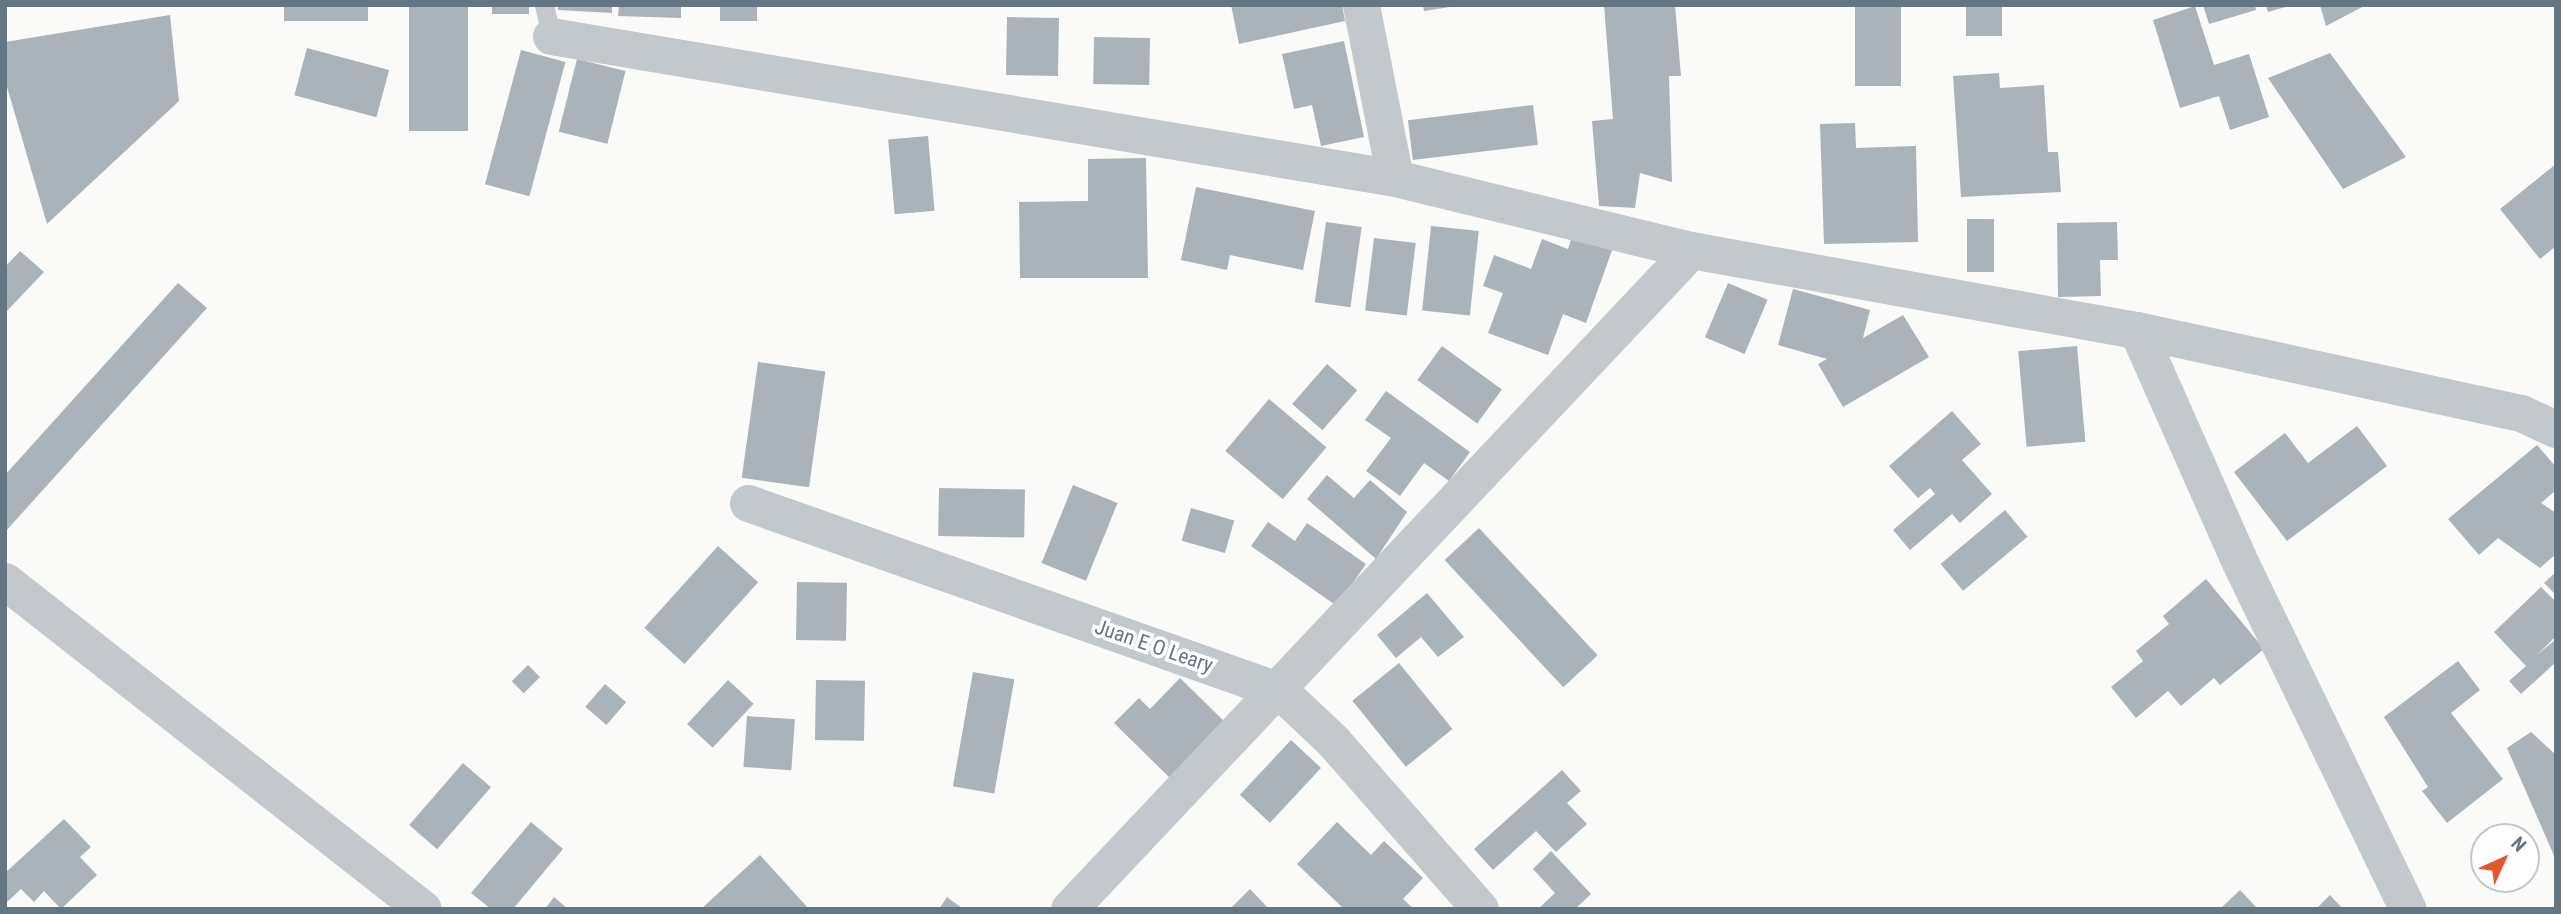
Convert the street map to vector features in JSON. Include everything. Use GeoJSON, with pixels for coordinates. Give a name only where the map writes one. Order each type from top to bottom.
{"type":"FeatureCollection","features":[{"type":"Feature","properties":{"kind":"street"},"geometry":{"type":"LineString","coordinates":[[1361,5],[1395,178]]}},
{"type":"Feature","properties":{"kind":"street"},"geometry":{"type":"LineString","coordinates":[[547,21],[1395,178],[1691,250],[2137,330],[2521,413],[2556,429]]}},
{"type":"Feature","properties":{"kind":"street"},"geometry":{"type":"LineString","coordinates":[[1069,909],[1280,691],[1691,250]]}},
{"type":"Feature","properties":{"kind":"street"},"geometry":{"type":"LineString","coordinates":[[2137,330],[2237,556],[2408,909]]}},
{"type":"Feature","properties":{"kind":"street","name":"Juan E O Leary"},"geometry":{"type":"LineString","coordinates":[[748,503],[1280,691],[1333,741],[1480,909]]}},
{"type":"Feature","properties":{"kind":"street"},"geometry":{"type":"LineString","coordinates":[[5,580],[423,909]]}},
{"type":"Feature","properties":{"kind":"building"},"geometry":{"type":"Polygon","coordinates":[[[284,5],[368,5],[368,21],[284,21],[284,5]]]}},
{"type":"Feature","properties":{"kind":"building"},"geometry":{"type":"Polygon","coordinates":[[[409,5],[468,5],[468,131],[409,131],[409,5]]]}},
{"type":"Feature","properties":{"kind":"building"},"geometry":{"type":"Polygon","coordinates":[[[492,5],[529,5],[529,14],[492,14],[492,5]]]}},
{"type":"Feature","properties":{"kind":"building"},"geometry":{"type":"Polygon","coordinates":[[[558,5],[612,5],[612,13],[558,10],[558,5]]]}},
{"type":"Feature","properties":{"kind":"building"},"geometry":{"type":"Polygon","coordinates":[[[619,5],[681,5],[681,18],[618,16],[619,5]]]}},
{"type":"Feature","properties":{"kind":"building"},"geometry":{"type":"Polygon","coordinates":[[[720,5],[757,5],[757,21],[720,21],[720,5]]]}},
{"type":"Feature","properties":{"kind":"building"},"geometry":{"type":"Polygon","coordinates":[[[1231,5],[1342,5],[1345,21],[1239,44],[1231,5]]]}},
{"type":"Feature","properties":{"kind":"building"},"geometry":{"type":"Polygon","coordinates":[[[1423,5],[1450,5],[1450,7],[1424,11],[1423,5]]]}},
{"type":"Feature","properties":{"kind":"building"},"geometry":{"type":"Polygon","coordinates":[[[1604,5],[1675,5],[1681,76],[1669,76],[1672,182],[1640,173],[1635,208],[1599,206],[1592,121],[1613,119],[1604,5]]]}},
{"type":"Feature","properties":{"kind":"building"},"geometry":{"type":"Polygon","coordinates":[[[1855,5],[1901,5],[1901,86],[1855,86],[1855,5]]]}},
{"type":"Feature","properties":{"kind":"building"},"geometry":{"type":"Polygon","coordinates":[[[1966,5],[2002,5],[2002,36],[1966,36],[1966,5]]]}},
{"type":"Feature","properties":{"kind":"building"},"geometry":{"type":"Polygon","coordinates":[[[2203,5],[2255,5],[2256,10],[2209,24],[2203,5]]]}},
{"type":"Feature","properties":{"kind":"building"},"geometry":{"type":"Polygon","coordinates":[[[2266,5],[2289,5],[2289,6],[2268,12],[2266,5]]]}},
{"type":"Feature","properties":{"kind":"building"},"geometry":{"type":"Polygon","coordinates":[[[2320,5],[2366,5],[2326,26],[2320,5]]]}},
{"type":"Feature","properties":{"kind":"building"},"geometry":{"type":"Polygon","coordinates":[[[2195,6],[2214,65],[2249,54],[2269,117],[2230,130],[2219,96],[2180,108],[2153,20],[2195,6]]]}},
{"type":"Feature","properties":{"kind":"building"},"geometry":{"type":"Polygon","coordinates":[[[170,15],[179,101],[47,224],[5,80],[5,42],[170,15]]]}},
{"type":"Feature","properties":{"kind":"building"},"geometry":{"type":"Polygon","coordinates":[[[1007,17],[1059,18],[1058,76],[1006,75],[1007,17]]]}},
{"type":"Feature","properties":{"kind":"building"},"geometry":{"type":"Polygon","coordinates":[[[1094,37],[1150,38],[1149,85],[1093,84],[1094,37]]]}},
{"type":"Feature","properties":{"kind":"building"},"geometry":{"type":"Polygon","coordinates":[[[1344,41],[1364,137],[1321,146],[1312,105],[1294,109],[1282,54],[1344,41]]]}},
{"type":"Feature","properties":{"kind":"building"},"geometry":{"type":"Polygon","coordinates":[[[307,48],[389,70],[376,117],[294,95],[307,48]]]}},
{"type":"Feature","properties":{"kind":"building"},"geometry":{"type":"Polygon","coordinates":[[[521,50],[565,62],[529,196],[485,184],[521,50]]]}},
{"type":"Feature","properties":{"kind":"building"},"geometry":{"type":"Polygon","coordinates":[[[2330,53],[2406,157],[2343,189],[2268,78],[2330,53]]]}},
{"type":"Feature","properties":{"kind":"building"},"geometry":{"type":"Polygon","coordinates":[[[577,59],[626,71],[607,144],[559,132],[577,59]]]}},
{"type":"Feature","properties":{"kind":"building"},"geometry":{"type":"Polygon","coordinates":[[[1999,73],[2000,88],[2044,85],[2048,152],[2058,152],[2061,192],[1961,197],[1953,76],[1999,73]]]}},
{"type":"Feature","properties":{"kind":"building"},"geometry":{"type":"Polygon","coordinates":[[[1533,105],[1538,145],[1413,160],[1408,120],[1533,105]]]}},
{"type":"Feature","properties":{"kind":"building"},"geometry":{"type":"Polygon","coordinates":[[[1855,123],[1856,148],[1916,146],[1918,242],[1824,244],[1820,124],[1855,123]]]}},
{"type":"Feature","properties":{"kind":"building"},"geometry":{"type":"Polygon","coordinates":[[[928,136],[935,211],[895,214],[888,139],[928,136]]]}},
{"type":"Feature","properties":{"kind":"building"},"geometry":{"type":"Polygon","coordinates":[[[1146,158],[1148,278],[1020,278],[1019,202],[1088,201],[1088,159],[1146,158]]]}},
{"type":"Feature","properties":{"kind":"building"},"geometry":{"type":"Polygon","coordinates":[[[2556,164],[2556,246],[2540,259],[2500,209],[2556,164]]]}},
{"type":"Feature","properties":{"kind":"building"},"geometry":{"type":"Polygon","coordinates":[[[1196,187],[1315,211],[1303,270],[1230,255],[1227,270],[1181,260],[1196,187]]]}},
{"type":"Feature","properties":{"kind":"building"},"geometry":{"type":"Polygon","coordinates":[[[1967,219],[1994,219],[1994,272],[1967,272],[1967,219]]]}},
{"type":"Feature","properties":{"kind":"building"},"geometry":{"type":"Polygon","coordinates":[[[1326,222],[1362,227],[1350,307],[1315,302],[1326,222]]]}},
{"type":"Feature","properties":{"kind":"building"},"geometry":{"type":"Polygon","coordinates":[[[2117,222],[2118,260],[2100,260],[2101,296],[2058,297],[2057,223],[2117,222]]]}},
{"type":"Feature","properties":{"kind":"building"},"geometry":{"type":"Polygon","coordinates":[[[1431,226],[1479,231],[1470,316],[1422,311],[1431,226]]]}},
{"type":"Feature","properties":{"kind":"building"},"geometry":{"type":"Polygon","coordinates":[[[1575,228],[1615,242],[1586,323],[1563,314],[1548,355],[1488,333],[1503,293],[1483,286],[1494,255],[1531,269],[1542,239],[1568,249],[1575,228]]]}},
{"type":"Feature","properties":{"kind":"building"},"geometry":{"type":"Polygon","coordinates":[[[1374,238],[1416,243],[1407,316],[1365,310],[1374,238]]]}},
{"type":"Feature","properties":{"kind":"building"},"geometry":{"type":"Polygon","coordinates":[[[20,251],[44,272],[5,313],[5,267],[20,251]]]}},
{"type":"Feature","properties":{"kind":"building"},"geometry":{"type":"Polygon","coordinates":[[[178,283],[207,308],[5,532],[5,475],[178,283]]]}},
{"type":"Feature","properties":{"kind":"building"},"geometry":{"type":"Polygon","coordinates":[[[1728,283],[1768,300],[1745,354],[1705,337],[1728,283]]]}},
{"type":"Feature","properties":{"kind":"building"},"geometry":{"type":"Polygon","coordinates":[[[1793,289],[1870,310],[1863,338],[1903,315],[1929,357],[1843,407],[1818,364],[1827,359],[1778,345],[1793,289]]]}},
{"type":"Feature","properties":{"kind":"building"},"geometry":{"type":"Polygon","coordinates":[[[1442,346],[1502,389],[1477,423],[1417,380],[1442,346]]]}},
{"type":"Feature","properties":{"kind":"building"},"geometry":{"type":"Polygon","coordinates":[[[2077,346],[2085,442],[2027,447],[2018,351],[2077,346]]]}},
{"type":"Feature","properties":{"kind":"building"},"geometry":{"type":"Polygon","coordinates":[[[758,362],[825,371],[809,487],[742,478],[758,362]]]}},
{"type":"Feature","properties":{"kind":"building"},"geometry":{"type":"Polygon","coordinates":[[[1327,364],[1357,390],[1322,430],[1292,404],[1327,364]]]}},
{"type":"Feature","properties":{"kind":"building"},"geometry":{"type":"Polygon","coordinates":[[[1386,391],[1470,452],[1449,481],[1424,463],[1400,496],[1366,471],[1391,438],[1365,420],[1386,391]]]}},
{"type":"Feature","properties":{"kind":"building"},"geometry":{"type":"Polygon","coordinates":[[[1269,399],[1326,447],[1283,499],[1225,451],[1269,399]]]}},
{"type":"Feature","properties":{"kind":"building"},"geometry":{"type":"Polygon","coordinates":[[[1952,411],[1981,444],[1962,460],[1992,494],[1960,523],[1952,514],[1910,550],[1893,530],[1935,494],[1930,488],[1918,498],[1889,466],[1952,411]]]}},
{"type":"Feature","properties":{"kind":"building"},"geometry":{"type":"Polygon","coordinates":[[[2357,426],[2387,466],[2287,541],[2234,472],[2285,433],[2308,463],[2357,426]]]}},
{"type":"Feature","properties":{"kind":"building"},"geometry":{"type":"Polygon","coordinates":[[[2537,445],[2556,467],[2556,490],[2541,503],[2556,513],[2556,554],[2540,568],[2498,538],[2479,555],[2448,519],[2537,445]]]}},
{"type":"Feature","properties":{"kind":"building"},"geometry":{"type":"Polygon","coordinates":[[[1327,475],[1354,498],[1370,480],[1407,512],[1376,559],[1307,499],[1327,475]]]}},
{"type":"Feature","properties":{"kind":"building"},"geometry":{"type":"Polygon","coordinates":[[[1073,485],[1118,503],[1086,581],[1042,563],[1073,485]]]}},
{"type":"Feature","properties":{"kind":"building"},"geometry":{"type":"Polygon","coordinates":[[[939,488],[1025,490],[1024,537],[938,536],[939,488]]]}},
{"type":"Feature","properties":{"kind":"building"},"geometry":{"type":"Polygon","coordinates":[[[1191,508],[1234,520],[1225,553],[1182,541],[1191,508]]]}},
{"type":"Feature","properties":{"kind":"building"},"geometry":{"type":"Polygon","coordinates":[[[2005,510],[2027,537],[1963,591],[1941,564],[2005,510]]]}},
{"type":"Feature","properties":{"kind":"building"},"geometry":{"type":"Polygon","coordinates":[[[1268,522],[1295,541],[1307,523],[1366,564],[1337,606],[1251,546],[1268,522]]]}},
{"type":"Feature","properties":{"kind":"building"},"geometry":{"type":"Polygon","coordinates":[[[1479,528],[1598,655],[1563,687],[1445,560],[1479,528]]]}},
{"type":"Feature","properties":{"kind":"building"},"geometry":{"type":"Polygon","coordinates":[[[718,546],[758,582],[685,664],[644,628],[718,546]]]}},
{"type":"Feature","properties":{"kind":"building"},"geometry":{"type":"Polygon","coordinates":[[[2556,572],[2556,595],[2544,583],[2556,572]]]}},
{"type":"Feature","properties":{"kind":"building"},"geometry":{"type":"Polygon","coordinates":[[[2206,579],[2264,649],[2220,685],[2214,678],[2181,706],[2168,691],[2136,718],[2111,687],[2143,661],[2136,651],[2169,624],[2163,616],[2206,579]]]}},
{"type":"Feature","properties":{"kind":"building"},"geometry":{"type":"Polygon","coordinates":[[[797,582],[847,583],[846,641],[796,640],[797,582]]]}},
{"type":"Feature","properties":{"kind":"building"},"geometry":{"type":"Polygon","coordinates":[[[2541,587],[2556,602],[2556,636],[2536,656],[2556,639],[2556,662],[2521,694],[2509,681],[2526,666],[2494,632],[2541,587]]]}},
{"type":"Feature","properties":{"kind":"building"},"geometry":{"type":"Polygon","coordinates":[[[1427,593],[1464,637],[1438,657],[1421,637],[1396,658],[1377,635],[1427,593]]]}},
{"type":"Feature","properties":{"kind":"building"},"geometry":{"type":"Polygon","coordinates":[[[2458,661],[2480,690],[2451,713],[2503,779],[2447,823],[2422,791],[2428,787],[2384,717],[2458,661]]]}},
{"type":"Feature","properties":{"kind":"building"},"geometry":{"type":"Polygon","coordinates":[[[1399,663],[1452,729],[1406,767],[1352,701],[1399,663]]]}},
{"type":"Feature","properties":{"kind":"building"},"geometry":{"type":"Polygon","coordinates":[[[528,665],[540,677],[524,693],[512,681],[528,665]]]}},
{"type":"Feature","properties":{"kind":"building"},"geometry":{"type":"Polygon","coordinates":[[[973,672],[1014,679],[994,794],[953,786],[973,672]]]}},
{"type":"Feature","properties":{"kind":"building"},"geometry":{"type":"Polygon","coordinates":[[[1180,678],[1227,724],[1172,780],[1114,723],[1139,698],[1150,709],[1180,678]]]}},
{"type":"Feature","properties":{"kind":"building"},"geometry":{"type":"Polygon","coordinates":[[[728,680],[754,704],[713,748],[687,724],[728,680]]]}},
{"type":"Feature","properties":{"kind":"building"},"geometry":{"type":"Polygon","coordinates":[[[816,680],[865,681],[864,741],[815,740],[816,680]]]}},
{"type":"Feature","properties":{"kind":"building"},"geometry":{"type":"Polygon","coordinates":[[[605,684],[626,702],[606,725],[585,707],[605,684]]]}},
{"type":"Feature","properties":{"kind":"building"},"geometry":{"type":"Polygon","coordinates":[[[747,716],[795,719],[791,770],[743,767],[747,716]]]}},
{"type":"Feature","properties":{"kind":"building"},"geometry":{"type":"Polygon","coordinates":[[[2531,732],[2556,755],[2556,860],[2540,823],[2507,748],[2531,732]]]}},
{"type":"Feature","properties":{"kind":"building"},"geometry":{"type":"Polygon","coordinates":[[[1291,740],[1321,768],[1270,823],[1240,795],[1291,740]]]}},
{"type":"Feature","properties":{"kind":"building"},"geometry":{"type":"Polygon","coordinates":[[[463,763],[491,787],[437,849],[409,825],[463,763]]]}},
{"type":"Feature","properties":{"kind":"building"},"geometry":{"type":"Polygon","coordinates":[[[1562,770],[1581,791],[1567,803],[1587,824],[1556,852],[1536,831],[1493,870],[1474,849],[1562,770]]]}},
{"type":"Feature","properties":{"kind":"building"},"geometry":{"type":"Polygon","coordinates":[[[64,819],[91,847],[80,857],[97,875],[61,909],[44,891],[34,902],[21,889],[5,904],[5,873],[64,819]]]}},
{"type":"Feature","properties":{"kind":"building"},"geometry":{"type":"Polygon","coordinates":[[[531,822],[563,849],[513,909],[491,909],[471,893],[531,822]]]}},
{"type":"Feature","properties":{"kind":"building"},"geometry":{"type":"Polygon","coordinates":[[[1337,822],[1371,855],[1384,841],[1423,878],[1403,899],[1414,909],[1344,909],[1297,864],[1337,822]]]}},
{"type":"Feature","properties":{"kind":"building"},"geometry":{"type":"Polygon","coordinates":[[[1551,851],[1591,894],[1575,909],[1538,909],[1555,893],[1533,869],[1551,851]]]}},
{"type":"Feature","properties":{"kind":"building"},"geometry":{"type":"Polygon","coordinates":[[[760,855],[809,909],[701,909],[760,855]]]}},
{"type":"Feature","properties":{"kind":"building"},"geometry":{"type":"Polygon","coordinates":[[[1250,889],[1269,909],[1230,909],[1250,889]]]}},
{"type":"Feature","properties":{"kind":"building"},"geometry":{"type":"Polygon","coordinates":[[[2240,890],[2258,909],[2220,909],[2240,890]]]}},
{"type":"Feature","properties":{"kind":"building"},"geometry":{"type":"Polygon","coordinates":[[[2330,895],[2343,909],[2316,909],[2330,895]]]}},
{"type":"Feature","properties":{"kind":"building"},"geometry":{"type":"Polygon","coordinates":[[[554,897],[568,909],[545,909],[554,897]]]}},
{"type":"Feature","properties":{"kind":"building"},"geometry":{"type":"Polygon","coordinates":[[[947,897],[963,909],[939,909],[947,897]]]}}]}
